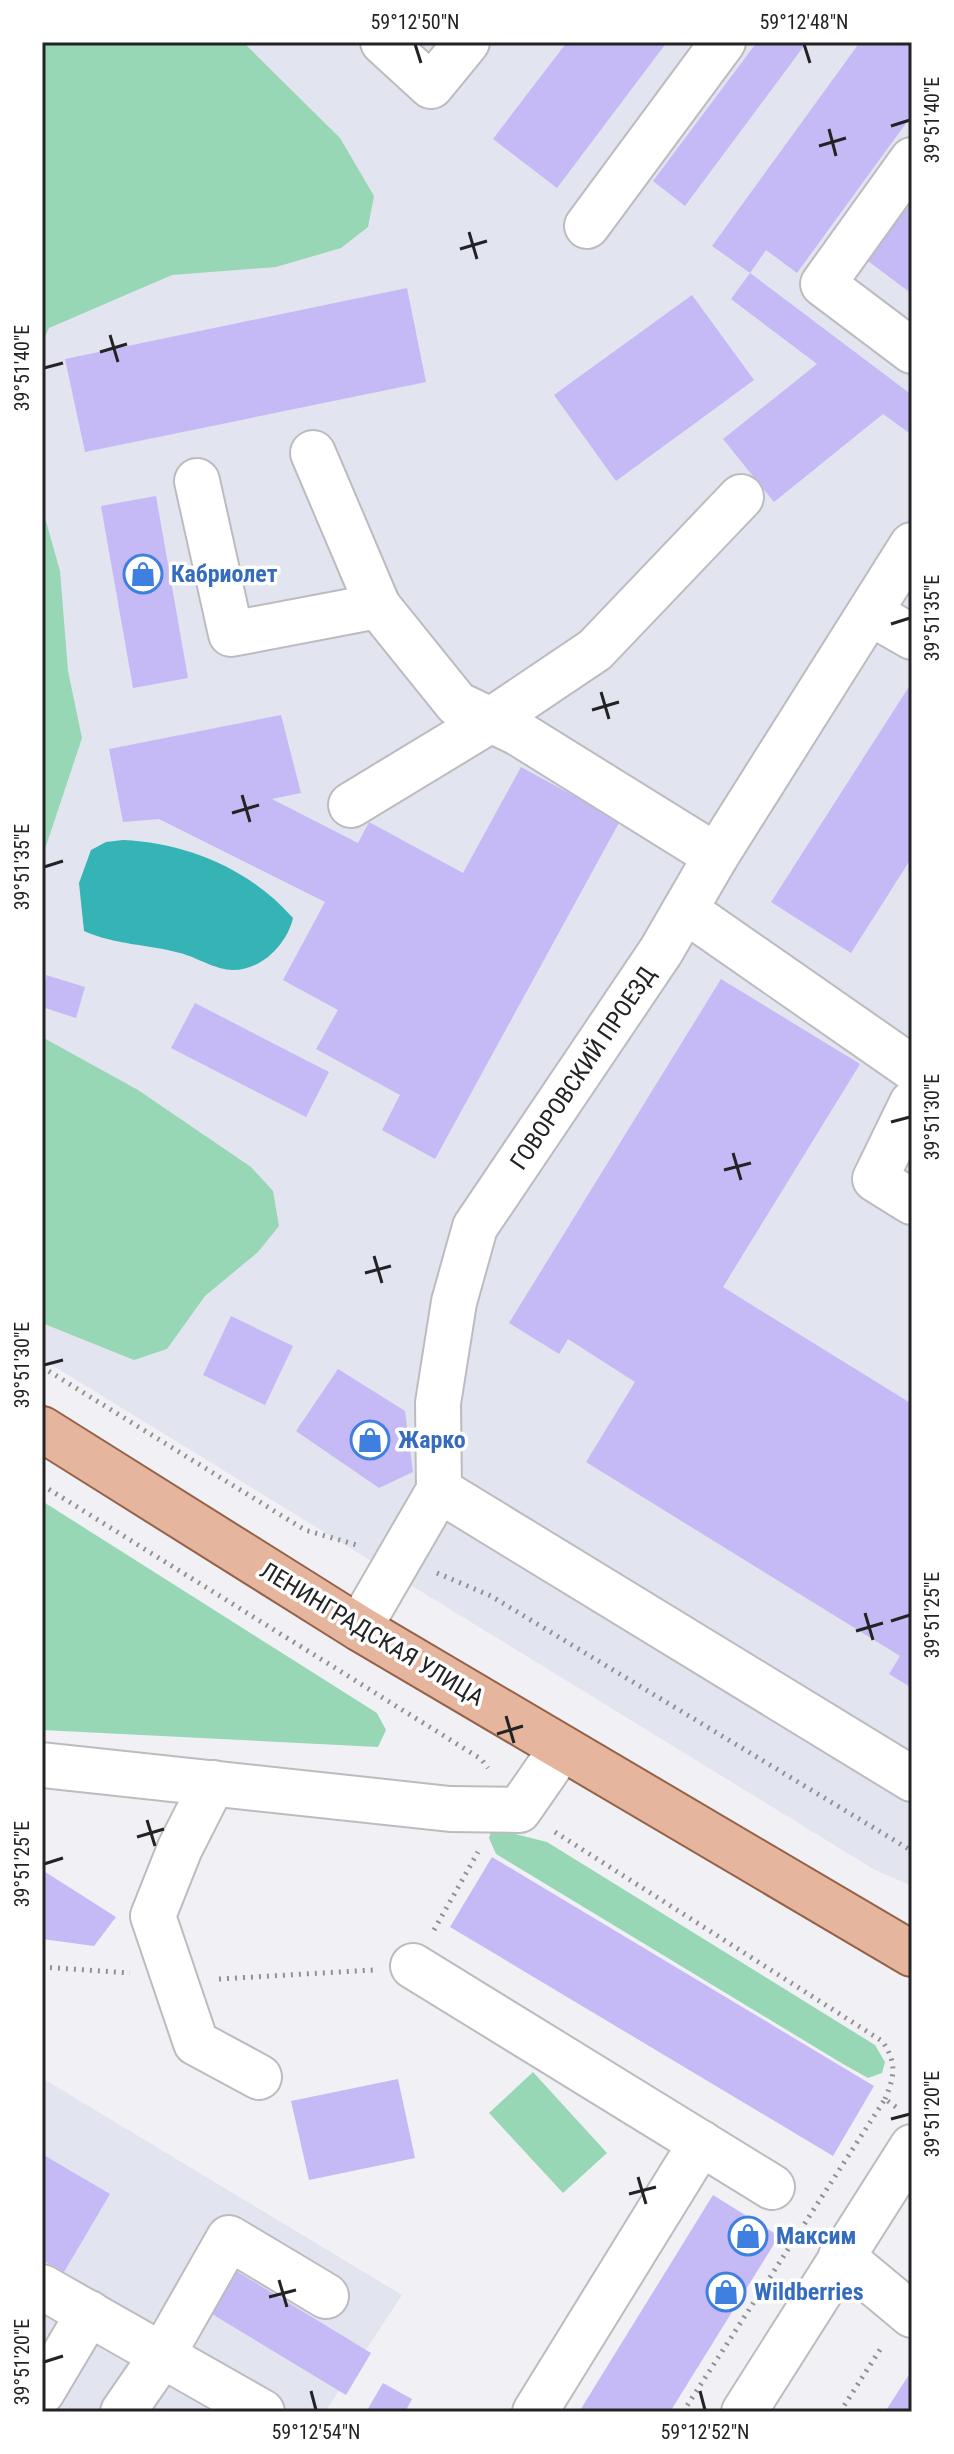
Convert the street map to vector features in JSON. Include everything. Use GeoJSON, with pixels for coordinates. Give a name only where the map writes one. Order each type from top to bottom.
{"type":"FeatureCollection","features":[{"type":"Feature","properties":{"kind":"main road","name":"ЛЕНИНГРАДСКАЯ УЛИЦА"},"geometry":{"type":"LineString","coordinates":[[42,1429],[359,1628],[847,1912],[912,1954]]}},
{"type":"Feature","properties":{"kind":"street"},"geometry":{"type":"LineString","coordinates":[[383,42],[431,86],[467,42]]}},
{"type":"Feature","properties":{"kind":"street"},"geometry":{"type":"LineString","coordinates":[[587,226],[723,42]]}},
{"type":"Feature","properties":{"kind":"street"},"geometry":{"type":"LineString","coordinates":[[912,160],[823,284],[912,351]]}},
{"type":"Feature","properties":{"kind":"street"},"geometry":{"type":"LineString","coordinates":[[313,453],[378,606],[457,704],[518,733],[716,856]]}},
{"type":"Feature","properties":{"kind":"street"},"geometry":{"type":"LineString","coordinates":[[197,481],[231,634],[378,606]]}},
{"type":"Feature","properties":{"kind":"street"},"geometry":{"type":"LineString","coordinates":[[351,805],[491,720],[595,650],[741,497]]}},
{"type":"Feature","properties":{"kind":"street","name":"ГОВОРОВСКИЙ ПРОЕЗД"},"geometry":{"type":"LineString","coordinates":[[359,1628],[439,1490],[438,1403],[454,1302],[475,1227],[685,910],[912,545]]}},
{"type":"Feature","properties":{"kind":"street"},"geometry":{"type":"LineString","coordinates":[[870,613],[912,637]]}},
{"type":"Feature","properties":{"kind":"street"},"geometry":{"type":"LineString","coordinates":[[685,910],[912,1068]]}},
{"type":"Feature","properties":{"kind":"street"},"geometry":{"type":"LineString","coordinates":[[912,1103],[875,1179],[912,1202]]}},
{"type":"Feature","properties":{"kind":"street"},"geometry":{"type":"LineString","coordinates":[[439,1490],[912,1779]]}},
{"type":"Feature","properties":{"kind":"street"},"geometry":{"type":"LineString","coordinates":[[42,1765],[481,1810],[519,1810],[562,1748]]}},
{"type":"Feature","properties":{"kind":"street"},"geometry":{"type":"LineString","coordinates":[[213,1783],[180,1848],[153,1916],[196,2043],[259,2077]]}},
{"type":"Feature","properties":{"kind":"street"},"geometry":{"type":"LineString","coordinates":[[413,1966],[772,2187]]}},
{"type":"Feature","properties":{"kind":"street"},"geometry":{"type":"LineString","coordinates":[[744,2412],[841,2256],[908,2129]]}},
{"type":"Feature","properties":{"kind":"street"},"geometry":{"type":"LineString","coordinates":[[535,2412],[701,2143]]}},
{"type":"Feature","properties":{"kind":"street"},"geometry":{"type":"LineString","coordinates":[[123,2412],[163,2354],[229,2238],[326,2296]]}},
{"type":"Feature","properties":{"kind":"street"},"geometry":{"type":"LineString","coordinates":[[841,2256],[900,2326]]}},
{"type":"Feature","properties":{"kind":"street"},"geometry":{"type":"LineString","coordinates":[[42,2287],[262,2412]]}},
{"type":"Feature","properties":{"kind":"street"},"geometry":{"type":"LineString","coordinates":[[42,2392],[89,2313]]}},
{"type":"Feature","properties":{"kind":"path"},"geometry":{"type":"LineString","coordinates":[[42,1367],[305,1530],[402,1558],[491,1596],[912,1851]]}},
{"type":"Feature","properties":{"kind":"path"},"geometry":{"type":"LineString","coordinates":[[42,1967],[237,1980],[413,1966],[478,1850],[481,1759]]}},
{"type":"Feature","properties":{"kind":"path"},"geometry":{"type":"LineString","coordinates":[[683,2412],[885,2099],[908,2129]]}},
{"type":"Feature","properties":{"kind":"path"},"geometry":{"type":"LineString","coordinates":[[840,2412],[900,2326]]}},
{"type":"Feature","properties":{"kind":"shaded area"},"geometry":{"type":"Polygon","coordinates":[[[42,42],[912,42],[912,1886],[875,1870],[42,1359],[42,42]]]}},
{"type":"Feature","properties":{"kind":"shaded area"},"geometry":{"type":"Polygon","coordinates":[[[42,2078],[402,2295],[325,2412],[42,2412],[42,2078]]]}},
{"type":"Feature","properties":{"kind":"green space"},"geometry":{"type":"Polygon","coordinates":[[[42,42],[243,42],[340,138],[374,196],[368,227],[341,248],[276,267],[172,275],[49,328],[42,343],[42,42]]]}},
{"type":"Feature","properties":{"kind":"green space"},"geometry":{"type":"Polygon","coordinates":[[[42,507],[60,571],[68,671],[82,738],[42,858],[42,507]]]}},
{"type":"Feature","properties":{"kind":"green space"},"geometry":{"type":"Polygon","coordinates":[[[42,1037],[138,1090],[251,1167],[273,1191],[279,1226],[258,1252],[205,1296],[167,1349],[134,1360],[42,1323],[42,1037]]]}},
{"type":"Feature","properties":{"kind":"green space"},"geometry":{"type":"Polygon","coordinates":[[[42,1501],[377,1713],[386,1730],[378,1747],[42,1730],[42,1501]]]}},
{"type":"Feature","properties":{"kind":"green space"},"geometry":{"type":"Polygon","coordinates":[[[499,1830],[547,1842],[875,2045],[885,2062],[882,2073],[868,2078],[843,2064],[496,1854],[489,1838],[491,1832],[499,1830]]]}},
{"type":"Feature","properties":{"kind":"green space"},"geometry":{"type":"Polygon","coordinates":[[[533,2072],[607,2153],[563,2193],[489,2113],[533,2072]]]}},
{"type":"Feature","properties":{"kind":"water"},"geometry":{"type":"Polygon","coordinates":[[[123,840],[194,853],[237,873],[276,901],[293,918],[285,937],[272,954],[254,966],[233,970],[180,953],[107,939],[84,931],[79,883],[91,850],[106,842],[123,840]]]}},
{"type":"Feature","properties":{"kind":"building"},"geometry":{"type":"Polygon","coordinates":[[[567,42],[667,42],[557,188],[493,139],[567,42]]]}},
{"type":"Feature","properties":{"kind":"building"},"geometry":{"type":"Polygon","coordinates":[[[757,42],[807,42],[685,206],[653,181],[757,42]]]}},
{"type":"Feature","properties":{"kind":"building"},"geometry":{"type":"Polygon","coordinates":[[[860,42],[912,42],[912,115],[797,273],[766,250],[750,273],[712,246],[860,42]]]}},
{"type":"Feature","properties":{"kind":"building"},"geometry":{"type":"Polygon","coordinates":[[[912,200],[912,294],[868,261],[912,200]]]}},
{"type":"Feature","properties":{"kind":"building"},"geometry":{"type":"Polygon","coordinates":[[[750,273],[912,395],[912,435],[883,414],[774,502],[723,439],[817,364],[731,299],[750,273]]]}},
{"type":"Feature","properties":{"kind":"building"},"geometry":{"type":"Polygon","coordinates":[[[407,288],[426,382],[85,452],[65,359],[407,288]]]}},
{"type":"Feature","properties":{"kind":"building"},"geometry":{"type":"Polygon","coordinates":[[[692,295],[754,380],[616,481],[554,395],[692,295]]]}},
{"type":"Feature","properties":{"kind":"building"},"geometry":{"type":"Polygon","coordinates":[[[156,496],[188,678],[133,688],[101,506],[156,496]]]}},
{"type":"Feature","properties":{"kind":"building"},"geometry":{"type":"Polygon","coordinates":[[[912,682],[912,857],[851,953],[771,902],[912,682]]]}},
{"type":"Feature","properties":{"kind":"building"},"geometry":{"type":"Polygon","coordinates":[[[281,715],[301,793],[272,799],[358,843],[369,822],[463,873],[521,767],[620,821],[435,1159],[382,1130],[400,1095],[316,1049],[338,1010],[283,980],[325,902],[159,819],[123,822],[109,749],[281,715]]]}},
{"type":"Feature","properties":{"kind":"building"},"geometry":{"type":"Polygon","coordinates":[[[46,975],[85,987],[76,1018],[42,1007],[46,975]]]}},
{"type":"Feature","properties":{"kind":"building"},"geometry":{"type":"Polygon","coordinates":[[[721,979],[860,1064],[723,1287],[912,1404],[912,1688],[889,1674],[900,1656],[586,1462],[635,1382],[568,1339],[559,1354],[509,1323],[721,979]]]}},
{"type":"Feature","properties":{"kind":"building"},"geometry":{"type":"Polygon","coordinates":[[[195,1003],[329,1072],[306,1117],[171,1048],[195,1003]]]}},
{"type":"Feature","properties":{"kind":"building"},"geometry":{"type":"Polygon","coordinates":[[[231,1316],[293,1346],[265,1405],[203,1375],[231,1316]]]}},
{"type":"Feature","properties":{"kind":"building"},"geometry":{"type":"Polygon","coordinates":[[[338,1369],[405,1411],[413,1472],[379,1488],[296,1431],[338,1369]]]}},
{"type":"Feature","properties":{"kind":"building"},"geometry":{"type":"Polygon","coordinates":[[[492,1857],[874,2086],[833,2156],[450,1927],[492,1857]]]}},
{"type":"Feature","properties":{"kind":"building"},"geometry":{"type":"Polygon","coordinates":[[[42,1870],[116,1917],[94,1946],[42,1939],[42,1870]]]}},
{"type":"Feature","properties":{"kind":"building"},"geometry":{"type":"Polygon","coordinates":[[[398,2079],[415,2158],[309,2180],[291,2101],[398,2079]]]}},
{"type":"Feature","properties":{"kind":"building"},"geometry":{"type":"Polygon","coordinates":[[[42,2154],[110,2194],[64,2272],[42,2260],[42,2154]]]}},
{"type":"Feature","properties":{"kind":"building"},"geometry":{"type":"Polygon","coordinates":[[[713,2195],[779,2236],[670,2412],[579,2412],[713,2195]]]}},
{"type":"Feature","properties":{"kind":"building"},"geometry":{"type":"Polygon","coordinates":[[[233,2269],[371,2353],[346,2395],[207,2311],[233,2269]]]}},
{"type":"Feature","properties":{"kind":"building"},"geometry":{"type":"Polygon","coordinates":[[[912,2370],[912,2412],[885,2412],[912,2370]]]}},
{"type":"Feature","properties":{"kind":"building"},"geometry":{"type":"Polygon","coordinates":[[[383,2383],[412,2399],[405,2412],[366,2412],[383,2383]]]}},
{"type":"Feature","properties":{"kind":"place","name":"Кабриолет"},"geometry":{"type":"Point","coordinates":[143,574]}},
{"type":"Feature","properties":{"kind":"place","name":"Жарко"},"geometry":{"type":"Point","coordinates":[370,1440]}},
{"type":"Feature","properties":{"kind":"place","name":"Максим"},"geometry":{"type":"Point","coordinates":[748,2236]}},
{"type":"Feature","properties":{"kind":"place","name":"Wildberries"},"geometry":{"type":"Point","coordinates":[726,2292]}}]}
